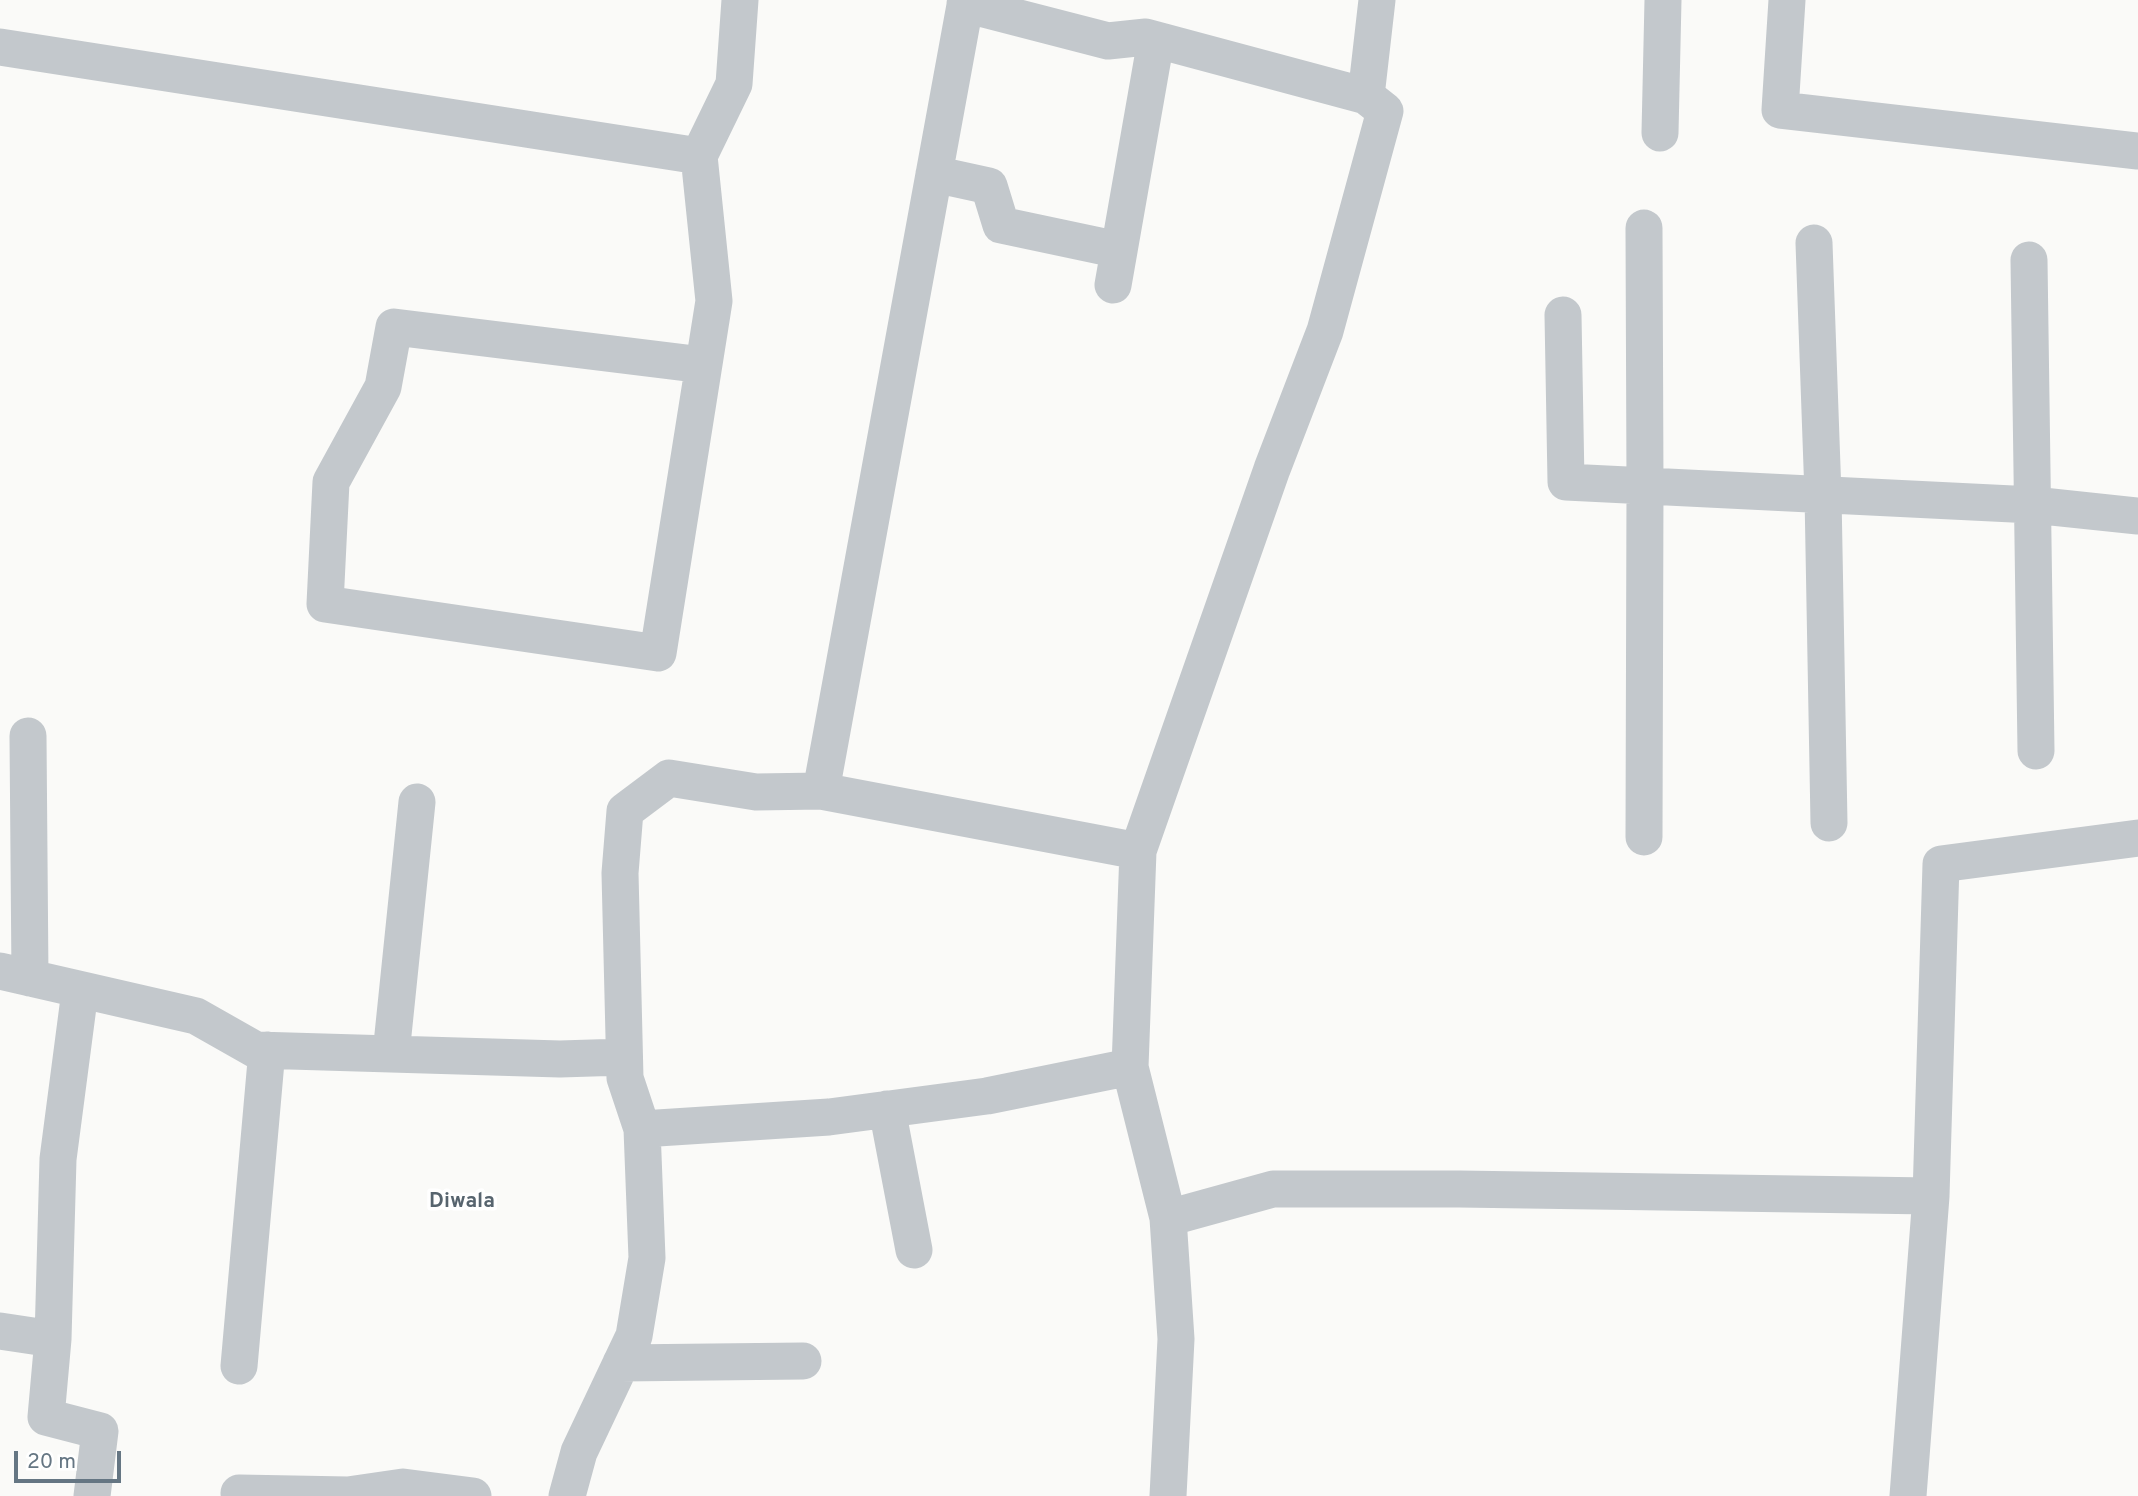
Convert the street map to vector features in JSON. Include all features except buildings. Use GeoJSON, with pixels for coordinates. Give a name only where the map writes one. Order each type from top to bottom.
{"type":"FeatureCollection","features":[{"type":"Feature","properties":{"kind":"street"},"geometry":{"type":"LineString","coordinates":[[704,365],[394,327],[383,387],[331,482],[325,604],[658,653],[704,365],[713,301],[699,156],[734,84],[740,0]]}},
{"type":"Feature","properties":{"kind":"street"},"geometry":{"type":"LineString","coordinates":[[1366,96],[1377,0]]}},
{"type":"Feature","properties":{"kind":"street"},"geometry":{"type":"LineString","coordinates":[[1660,133],[1663,0]]}},
{"type":"Feature","properties":{"kind":"street"},"geometry":{"type":"LineString","coordinates":[[1779,1],[1780,110],[2138,151]]}},
{"type":"Feature","properties":{"kind":"street"},"geometry":{"type":"LineString","coordinates":[[821,790],[966,2],[1108,41],[1146,37],[1366,96],[1385,111],[1325,331],[1272,469],[1138,851],[1130,1067],[1168,1218],[1176,1339],[1168,1496]]}},
{"type":"Feature","properties":{"kind":"street"},"geometry":{"type":"LineString","coordinates":[[934,174],[989,187],[1002,225],[1116,268],[1156,40]]}},
{"type":"Feature","properties":{"kind":"street"},"geometry":{"type":"LineString","coordinates":[[0,47],[699,156]]}},
{"type":"Feature","properties":{"kind":"street"},"geometry":{"type":"LineString","coordinates":[[1644,228],[1644,837]]}},
{"type":"Feature","properties":{"kind":"street"},"geometry":{"type":"LineString","coordinates":[[1814,243],[1823,495],[1829,823]]}},
{"type":"Feature","properties":{"kind":"street"},"geometry":{"type":"LineString","coordinates":[[2029,260],[2036,751]]}},
{"type":"Feature","properties":{"kind":"street"},"geometry":{"type":"LineString","coordinates":[[1563,315],[1566,482],[2033,505],[2138,516]]}},
{"type":"Feature","properties":{"kind":"street"},"geometry":{"type":"LineString","coordinates":[[28,736],[15,974],[196,1016],[256,1050],[560,1059],[624,1057]]}},
{"type":"Feature","properties":{"kind":"street"},"geometry":{"type":"LineString","coordinates":[[567,1496],[579,1452],[634,1336],[648,1258],[642,1129],[625,1078],[620,873],[625,811],[669,778],[756,792],[821,790],[1138,851]]}},
{"type":"Feature","properties":{"kind":"street"},"geometry":{"type":"LineString","coordinates":[[391,1054],[416,802]]}},
{"type":"Feature","properties":{"kind":"street"},"geometry":{"type":"LineString","coordinates":[[1908,1496],[1931,1196],[1941,864],[2138,838]]}},
{"type":"Feature","properties":{"kind":"street"},"geometry":{"type":"LineString","coordinates":[[80,991],[58,1159],[53,1339],[46,1417],[100,1431],[92,1496]]}},
{"type":"Feature","properties":{"kind":"street"},"geometry":{"type":"LineString","coordinates":[[239,1366],[267,1050]]}},
{"type":"Feature","properties":{"kind":"street"},"geometry":{"type":"LineString","coordinates":[[642,1129],[829,1117],[987,1096],[1130,1067]]}},
{"type":"Feature","properties":{"kind":"street"},"geometry":{"type":"LineString","coordinates":[[887,1109],[914,1250]]}},
{"type":"Feature","properties":{"kind":"street"},"geometry":{"type":"LineString","coordinates":[[1168,1218],[1273,1189],[1931,1196]]}},
{"type":"Feature","properties":{"kind":"street"},"geometry":{"type":"LineString","coordinates":[[0,1331],[53,1339]]}},
{"type":"Feature","properties":{"kind":"street"},"geometry":{"type":"LineString","coordinates":[[621,1363],[803,1361]]}},
{"type":"Feature","properties":{"kind":"street"},"geometry":{"type":"LineString","coordinates":[[239,1493],[348,1496],[403,1487],[473,1496]]}},
{"type":"Feature","properties":{"kind":"district","name":"Diwala"},"geometry":{"type":"Point","coordinates":[462,1203]}}]}
